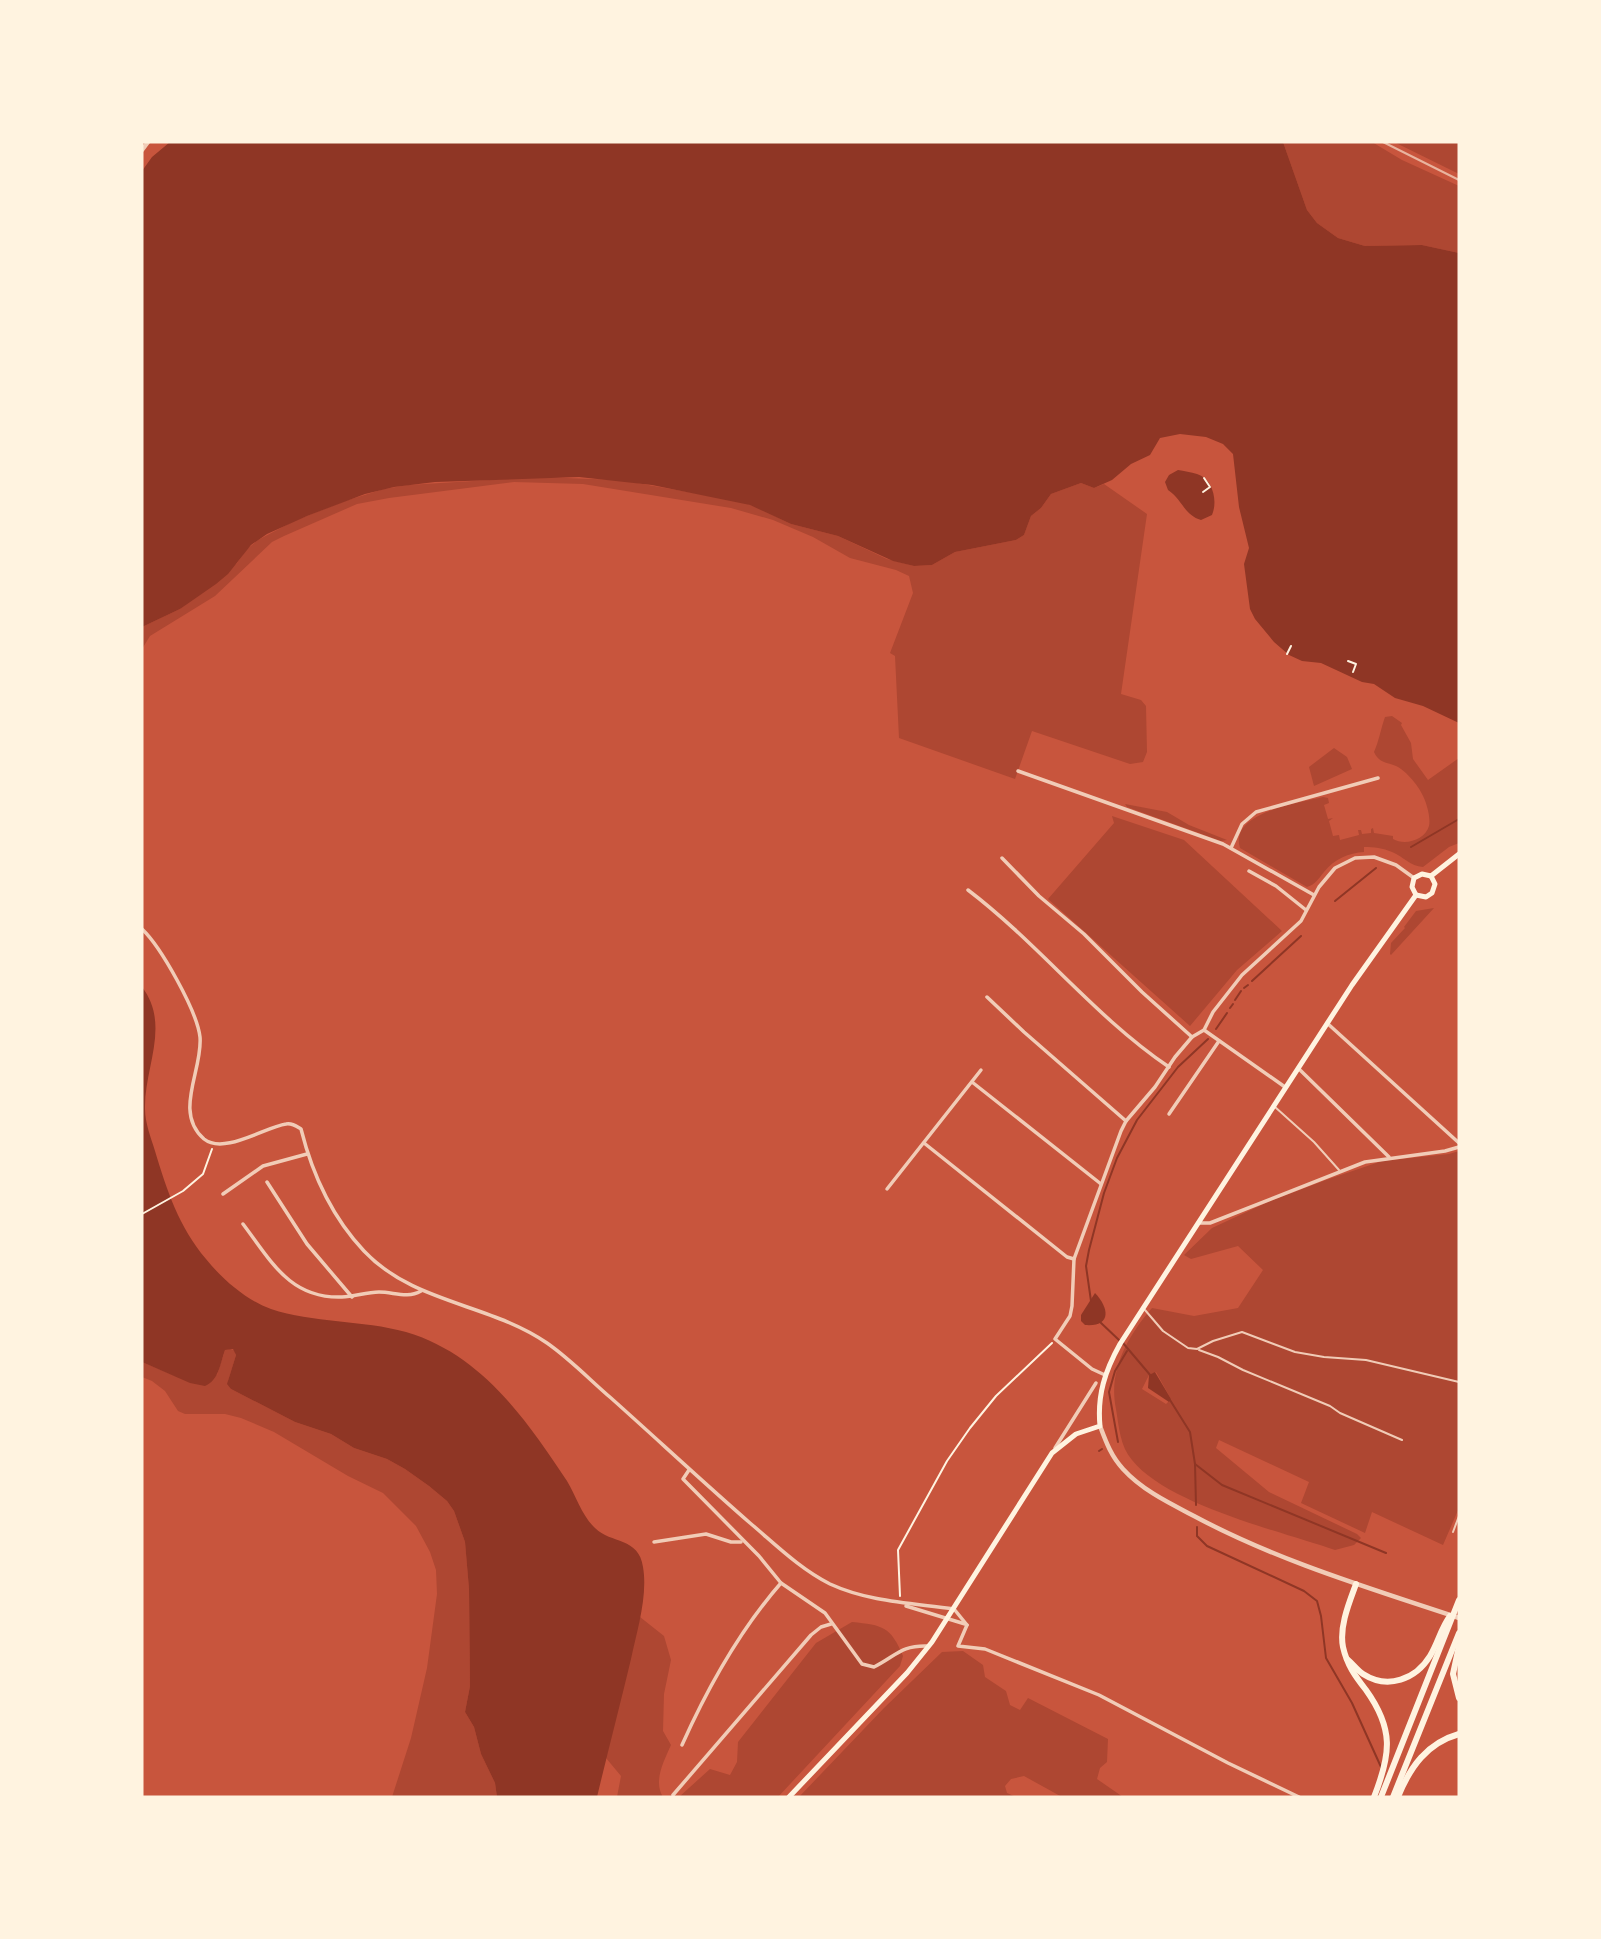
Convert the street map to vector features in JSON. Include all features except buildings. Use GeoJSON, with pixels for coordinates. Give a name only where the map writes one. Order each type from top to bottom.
{"type":"FeatureCollection","features":[{"type":"Feature","properties":{"kind":"highway"},"geometry":{"type":"LineString","coordinates":[[1356,1584],[1343,1630],[1343,1646],[1349,1668],[1372,1699],[1385,1727],[1388,1756],[1374,1797]]}},
{"type":"Feature","properties":{"kind":"highway"},"geometry":{"type":"LineString","coordinates":[[1347,1659],[1374,1679],[1390,1682],[1406,1679],[1419,1670],[1429,1657],[1458,1602]]}},
{"type":"Feature","properties":{"kind":"highway"},"geometry":{"type":"LineString","coordinates":[[1381,1797],[1458,1602]]}},
{"type":"Feature","properties":{"kind":"highway"},"geometry":{"type":"LineString","coordinates":[[1396,1797],[1459,1633]]}},
{"type":"Feature","properties":{"kind":"highway"},"geometry":{"type":"LineString","coordinates":[[1459,1646],[1453,1674],[1459,1698]]}},
{"type":"Feature","properties":{"kind":"highway"},"geometry":{"type":"LineString","coordinates":[[1396,1797],[1405,1778],[1420,1758],[1434,1745],[1459,1734]]}},
{"type":"Feature","properties":{"kind":"main road"},"geometry":{"type":"LineString","coordinates":[[1430,876],[1459,853]]}},
{"type":"Feature","properties":{"kind":"main road"},"geometry":{"type":"LineString","coordinates":[[1423,874],[1430,876],[1435,884],[1433,892],[1426,897],[1416,895],[1412,886],[1414,878],[1423,874]]}},
{"type":"Feature","properties":{"kind":"main road"},"geometry":{"type":"LineString","coordinates":[[789,1797],[907,1673],[929,1646],[1052,1453],[1068,1439],[1100,1426],[1099,1398],[1105,1375],[1122,1341],[1327,1023],[1387,933],[1416,895]]}},
{"type":"Feature","properties":{"kind":"street"},"geometry":{"type":"LineString","coordinates":[[142,150],[148,142]]}},
{"type":"Feature","properties":{"kind":"street"},"geometry":{"type":"LineString","coordinates":[[1018,772],[1231,848],[1314,895]]}},
{"type":"Feature","properties":{"kind":"street"},"geometry":{"type":"LineString","coordinates":[[1231,848],[1242,824],[1256,812],[1378,778]]}},
{"type":"Feature","properties":{"kind":"street"},"geometry":{"type":"LineString","coordinates":[[1105,1375],[1092,1369],[1055,1339],[1070,1316],[1074,1259],[1126,1121],[1192,1037],[1204,1030],[1213,1012],[1242,975],[1301,921],[1314,895],[1332,870],[1359,857],[1374,857],[1387,861],[1414,878]]}},
{"type":"Feature","properties":{"kind":"street"},"geometry":{"type":"LineString","coordinates":[[1002,858],[1039,896],[1084,934],[1192,1037]]}},
{"type":"Feature","properties":{"kind":"street"},"geometry":{"type":"LineString","coordinates":[[1249,872],[1276,886],[1306,910]]}},
{"type":"Feature","properties":{"kind":"street"},"geometry":{"type":"LineString","coordinates":[[968,890],[1003,918],[1132,1039],[1169,1067]]}},
{"type":"Feature","properties":{"kind":"street"},"geometry":{"type":"LineString","coordinates":[[142,929],[153,940],[168,964],[200,1034],[200,1054],[191,1093],[190,1111],[199,1133],[214,1143],[243,1140],[287,1124],[301,1129],[307,1154],[330,1204],[365,1252],[382,1266],[421,1291],[523,1327],[549,1344],[689,1470],[806,1570],[830,1584],[967,1625]]}},
{"type":"Feature","properties":{"kind":"street"},"geometry":{"type":"LineString","coordinates":[[987,997],[1126,1121]]}},
{"type":"Feature","properties":{"kind":"street"},"geometry":{"type":"LineString","coordinates":[[1197,1223],[1210,1223],[1250,1205],[1291,1192],[1339,1170],[1389,1157],[1445,1151],[1459,1145],[1327,1023]]}},
{"type":"Feature","properties":{"kind":"street"},"geometry":{"type":"LineString","coordinates":[[1204,1030],[1285,1087]]}},
{"type":"Feature","properties":{"kind":"street"},"geometry":{"type":"LineString","coordinates":[[1170,1114],[1219,1041]]}},
{"type":"Feature","properties":{"kind":"street"},"geometry":{"type":"LineString","coordinates":[[1298,1068],[1389,1157]]}},
{"type":"Feature","properties":{"kind":"street"},"geometry":{"type":"LineString","coordinates":[[887,1189],[981,1070]]}},
{"type":"Feature","properties":{"kind":"street"},"geometry":{"type":"LineString","coordinates":[[972,1082],[1101,1184]]}},
{"type":"Feature","properties":{"kind":"street"},"geometry":{"type":"LineString","coordinates":[[924,1143],[1067,1257],[1074,1259]]}},
{"type":"Feature","properties":{"kind":"street"},"geometry":{"type":"LineString","coordinates":[[223,1194],[263,1166],[307,1154]]}},
{"type":"Feature","properties":{"kind":"street"},"geometry":{"type":"LineString","coordinates":[[267,1182],[299,1233],[352,1297]]}},
{"type":"Feature","properties":{"kind":"street"},"geometry":{"type":"LineString","coordinates":[[243,1224],[292,1284],[316,1296],[352,1297],[380,1292],[411,1296],[421,1291]]}},
{"type":"Feature","properties":{"kind":"street"},"geometry":{"type":"LineString","coordinates":[[1052,1453],[1096,1383]]}},
{"type":"Feature","properties":{"kind":"street"},"geometry":{"type":"LineString","coordinates":[[1100,1426],[1116,1461],[1147,1489],[1234,1537],[1356,1584],[1459,1618]]}},
{"type":"Feature","properties":{"kind":"street"},"geometry":{"type":"LineString","coordinates":[[689,1470],[682,1479],[759,1556],[781,1583],[825,1613],[862,1664],[868,1668],[874,1667],[895,1652],[912,1646],[929,1646]]}},
{"type":"Feature","properties":{"kind":"street"},"geometry":{"type":"LineString","coordinates":[[654,1542],[712,1534],[731,1542],[743,1542]]}},
{"type":"Feature","properties":{"kind":"street"},"geometry":{"type":"LineString","coordinates":[[682,1745],[742,1632],[781,1583]]}},
{"type":"Feature","properties":{"kind":"street"},"geometry":{"type":"LineString","coordinates":[[900,1604],[954,1609],[967,1625]]}},
{"type":"Feature","properties":{"kind":"street"},"geometry":{"type":"LineString","coordinates":[[673,1795],[813,1633],[831,1624]]}},
{"type":"Feature","properties":{"kind":"street"},"geometry":{"type":"LineString","coordinates":[[967,1625],[958,1646],[985,1649],[1099,1696],[1299,1797]]}},
{"type":"Feature","properties":{"kind":"lane"},"geometry":{"type":"LineString","coordinates":[[1273,1105],[1314,1142],[1339,1170]]}},
{"type":"Feature","properties":{"kind":"lane"},"geometry":{"type":"LineString","coordinates":[[1143,1306],[1163,1331],[1188,1348],[1218,1357],[1402,1440]]}},
{"type":"Feature","properties":{"kind":"lane"},"geometry":{"type":"LineString","coordinates":[[1198,1349],[1242,1332],[1295,1352],[1366,1360],[1459,1382]]}},
{"type":"Feature","properties":{"kind":"lane"},"geometry":{"type":"LineString","coordinates":[[1453,1532],[1459,1516]]}},
{"type":"Feature","properties":{"kind":"path"},"geometry":{"type":"LineString","coordinates":[[1203,492],[1210,487],[1204,478]]}},
{"type":"Feature","properties":{"kind":"path"},"geometry":{"type":"LineString","coordinates":[[1287,653],[1291,646]]}},
{"type":"Feature","properties":{"kind":"path"},"geometry":{"type":"LineString","coordinates":[[1348,661],[1362,667]]}},
{"type":"Feature","properties":{"kind":"path"},"geometry":{"type":"LineString","coordinates":[[1353,672],[1356,664]]}},
{"type":"Feature","properties":{"kind":"path"},"geometry":{"type":"LineString","coordinates":[[142,1214],[183,1191],[195,1181],[207,1168],[214,1143]]}},
{"type":"Feature","properties":{"kind":"path"},"geometry":{"type":"LineString","coordinates":[[900,1604],[898,1550],[927,1497],[970,1428],[996,1396],[1055,1339]]}},
{"type":"Feature","properties":{"kind":"shaded area"},"geometry":{"type":"Polygon","coordinates":[[[170,142],[1283,142],[1307,210],[1317,223],[1338,238],[1365,246],[1422,245],[1459,253],[1459,723],[1423,706],[1395,698],[1374,684],[1362,682],[1321,663],[1302,661],[1289,655],[1274,642],[1250,609],[1244,564],[1249,548],[1239,507],[1233,454],[1223,444],[1206,437],[1180,434],[1160,438],[1150,455],[1131,464],[1112,480],[1094,488],[1081,483],[1051,494],[1031,516],[1024,535],[1016,540],[955,552],[932,565],[914,566],[893,561],[838,536],[791,524],[750,505],[652,485],[579,477],[435,482],[394,487],[365,494],[267,534],[251,545],[228,574],[216,584],[180,609],[142,627],[142,171],[152,157],[170,142]]]}},
{"type":"Feature","properties":{"kind":"shaded area"},"geometry":{"type":"Polygon","coordinates":[[[1283,142],[1372,142],[1402,160],[1459,186],[1459,253],[1422,245],[1365,246],[1338,238],[1317,223],[1307,210],[1283,142]]]}},
{"type":"Feature","properties":{"kind":"shaded area"},"geometry":{"type":"Polygon","coordinates":[[[1394,142],[1459,142],[1459,174],[1394,142]]]}},
{"type":"Feature","properties":{"kind":"shaded area"},"geometry":{"type":"Polygon","coordinates":[[[1178,470],[1197,474],[1207,481],[1214,497],[1212,515],[1201,520],[1195,518],[1168,490],[1165,482],[1169,475],[1178,470]]]}},
{"type":"Feature","properties":{"kind":"shaded area"},"geometry":{"type":"Polygon","coordinates":[[[538,477],[620,480],[739,501],[791,524],[838,536],[887,559],[914,566],[932,565],[955,552],[1016,540],[1024,535],[1031,516],[1051,494],[1081,483],[1094,488],[1104,484],[1147,514],[1121,694],[1141,700],[1146,706],[1147,752],[1143,762],[1130,764],[1032,731],[1015,779],[899,738],[895,656],[890,653],[913,593],[909,576],[850,558],[813,537],[773,520],[731,508],[583,484],[514,482],[357,504],[272,542],[215,596],[150,636],[142,649],[142,627],[180,609],[237,563],[258,540],[294,521],[384,489],[408,485],[538,477]]]}},
{"type":"Feature","properties":{"kind":"shaded area"},"geometry":{"type":"Polygon","coordinates":[[[1392,716],[1402,723],[1411,743],[1413,759],[1428,780],[1459,758],[1459,843],[1449,847],[1423,867],[1389,851],[1364,847],[1364,852],[1337,860],[1315,883],[1307,887],[1240,848],[1239,836],[1245,826],[1255,818],[1283,806],[1323,797],[1328,798],[1329,803],[1324,805],[1328,819],[1333,818],[1329,821],[1333,836],[1339,835],[1340,840],[1359,835],[1358,830],[1361,830],[1362,834],[1371,833],[1373,828],[1374,833],[1393,836],[1393,839],[1403,842],[1423,835],[1429,826],[1429,818],[1420,790],[1403,770],[1381,760],[1374,752],[1385,717],[1392,716]]]}},
{"type":"Feature","properties":{"kind":"shaded area"},"geometry":{"type":"Polygon","coordinates":[[[1334,748],[1347,757],[1352,769],[1314,786],[1309,767],[1334,748]]]}},
{"type":"Feature","properties":{"kind":"shaded area"},"geometry":{"type":"Polygon","coordinates":[[[1125,804],[1167,812],[1189,825],[1227,840],[1221,841],[1125,804]]]}},
{"type":"Feature","properties":{"kind":"shaded area"},"geometry":{"type":"Polygon","coordinates":[[[1112,816],[1184,840],[1282,931],[1237,970],[1190,1026],[1048,899],[1114,823],[1112,816]]]}},
{"type":"Feature","properties":{"kind":"shaded area"},"geometry":{"type":"Polygon","coordinates":[[[1434,908],[1391,955],[1391,943],[1416,911],[1434,908]]]}},
{"type":"Feature","properties":{"kind":"shaded area"},"geometry":{"type":"Polygon","coordinates":[[[142,987],[155,1016],[154,1046],[146,1093],[147,1125],[175,1208],[188,1234],[212,1267],[244,1294],[271,1309],[303,1317],[373,1325],[406,1332],[433,1342],[457,1356],[479,1372],[518,1412],[567,1481],[590,1523],[601,1533],[636,1550],[640,1557],[644,1578],[641,1613],[597,1797],[497,1797],[495,1783],[481,1754],[474,1727],[465,1712],[470,1686],[469,1589],[465,1542],[454,1511],[447,1501],[405,1469],[387,1459],[354,1448],[331,1434],[295,1422],[231,1389],[227,1384],[236,1355],[233,1349],[225,1350],[216,1376],[205,1386],[190,1383],[142,1362],[142,987]]]}},
{"type":"Feature","properties":{"kind":"shaded area"},"geometry":{"type":"Polygon","coordinates":[[[1459,1151],[1459,1508],[1443,1545],[1372,1512],[1365,1533],[1301,1503],[1309,1482],[1219,1440],[1216,1448],[1269,1492],[1361,1538],[1354,1545],[1335,1550],[1226,1515],[1171,1490],[1149,1476],[1132,1460],[1121,1436],[1114,1395],[1117,1368],[1135,1331],[1152,1308],[1194,1316],[1238,1308],[1263,1270],[1238,1246],[1191,1259],[1184,1255],[1212,1228],[1268,1202],[1382,1161],[1459,1151]],[[1156,1372],[1149,1375],[1142,1389],[1166,1404],[1171,1399],[1156,1372]]]}},
{"type":"Feature","properties":{"kind":"shaded area"},"geometry":{"type":"Polygon","coordinates":[[[1095,1293],[1105,1311],[1104,1320],[1094,1325],[1085,1325],[1081,1321],[1081,1315],[1095,1293]]]}},
{"type":"Feature","properties":{"kind":"shaded area"},"geometry":{"type":"Polygon","coordinates":[[[225,1350],[234,1350],[236,1355],[228,1381],[231,1389],[295,1422],[331,1434],[354,1448],[387,1459],[429,1486],[447,1501],[454,1511],[465,1542],[469,1589],[470,1686],[465,1712],[474,1727],[481,1754],[495,1783],[497,1797],[392,1797],[411,1738],[427,1668],[437,1594],[436,1570],[416,1526],[383,1493],[348,1476],[274,1432],[225,1414],[185,1414],[178,1411],[165,1391],[142,1377],[142,1362],[175,1376],[217,1375],[225,1350]]]}},
{"type":"Feature","properties":{"kind":"shaded area"},"geometry":{"type":"Polygon","coordinates":[[[1155,1372],[1171,1399],[1169,1402],[1148,1388],[1149,1375],[1155,1372]]]}},
{"type":"Feature","properties":{"kind":"shaded area"},"geometry":{"type":"Polygon","coordinates":[[[640,1617],[664,1636],[671,1660],[664,1694],[663,1731],[671,1745],[659,1778],[663,1797],[617,1797],[621,1776],[606,1758],[640,1617]]]}},
{"type":"Feature","properties":{"kind":"shaded area"},"geometry":{"type":"Polygon","coordinates":[[[852,1622],[879,1626],[890,1633],[903,1656],[900,1666],[778,1797],[679,1797],[710,1769],[730,1775],[737,1762],[738,1742],[816,1643],[852,1622]]]}},
{"type":"Feature","properties":{"kind":"shaded area"},"geometry":{"type":"Polygon","coordinates":[[[963,1651],[983,1665],[985,1677],[1006,1691],[1010,1705],[1020,1710],[1028,1698],[1108,1739],[1107,1762],[1100,1768],[1097,1779],[1123,1797],[1062,1797],[1024,1776],[1011,1779],[1005,1786],[1007,1793],[1016,1797],[799,1797],[942,1652],[963,1651]]]}},
{"type":"Feature","properties":{"kind":"waterway"},"geometry":{"type":"LineString","coordinates":[[1411,847],[1459,819]]}},
{"type":"Feature","properties":{"kind":"waterway"},"geometry":{"type":"LineString","coordinates":[[1335,901],[1376,868]]}},
{"type":"Feature","properties":{"kind":"waterway"},"geometry":{"type":"LineString","coordinates":[[1252,981],[1301,936]]}},
{"type":"Feature","properties":{"kind":"waterway"},"geometry":{"type":"LineString","coordinates":[[1244,988],[1248,985]]}},
{"type":"Feature","properties":{"kind":"waterway"},"geometry":{"type":"LineString","coordinates":[[1235,1000],[1241,991]]}},
{"type":"Feature","properties":{"kind":"waterway"},"geometry":{"type":"LineString","coordinates":[[1230,1008],[1233,1004]]}},
{"type":"Feature","properties":{"kind":"waterway"},"geometry":{"type":"LineString","coordinates":[[1216,1029],[1227,1013]]}},
{"type":"Feature","properties":{"kind":"waterway"},"geometry":{"type":"LineString","coordinates":[[1091,1301],[1086,1266],[1104,1193],[1117,1158],[1137,1120],[1178,1067],[1208,1039]]}},
{"type":"Feature","properties":{"kind":"waterway"},"geometry":{"type":"LineString","coordinates":[[1100,1322],[1119,1340]]}},
{"type":"Feature","properties":{"kind":"waterway"},"geometry":{"type":"LineString","coordinates":[[1123,1343],[1151,1376]]}},
{"type":"Feature","properties":{"kind":"waterway"},"geometry":{"type":"LineString","coordinates":[[1118,1442],[1109,1392],[1115,1371],[1127,1351]]}},
{"type":"Feature","properties":{"kind":"waterway"},"geometry":{"type":"LineString","coordinates":[[1170,1400],[1190,1432],[1195,1464],[1196,1505]]}},
{"type":"Feature","properties":{"kind":"waterway"},"geometry":{"type":"LineString","coordinates":[[1195,1464],[1222,1485],[1386,1553]]}},
{"type":"Feature","properties":{"kind":"waterway"},"geometry":{"type":"LineString","coordinates":[[1197,1527],[1197,1536],[1207,1546],[1304,1591],[1317,1601],[1326,1658],[1352,1703],[1381,1767]]}},
{"type":"Feature","properties":{"kind":"railway"},"geometry":{"type":"LineString","coordinates":[[1383,142],[1459,180]]}}]}
